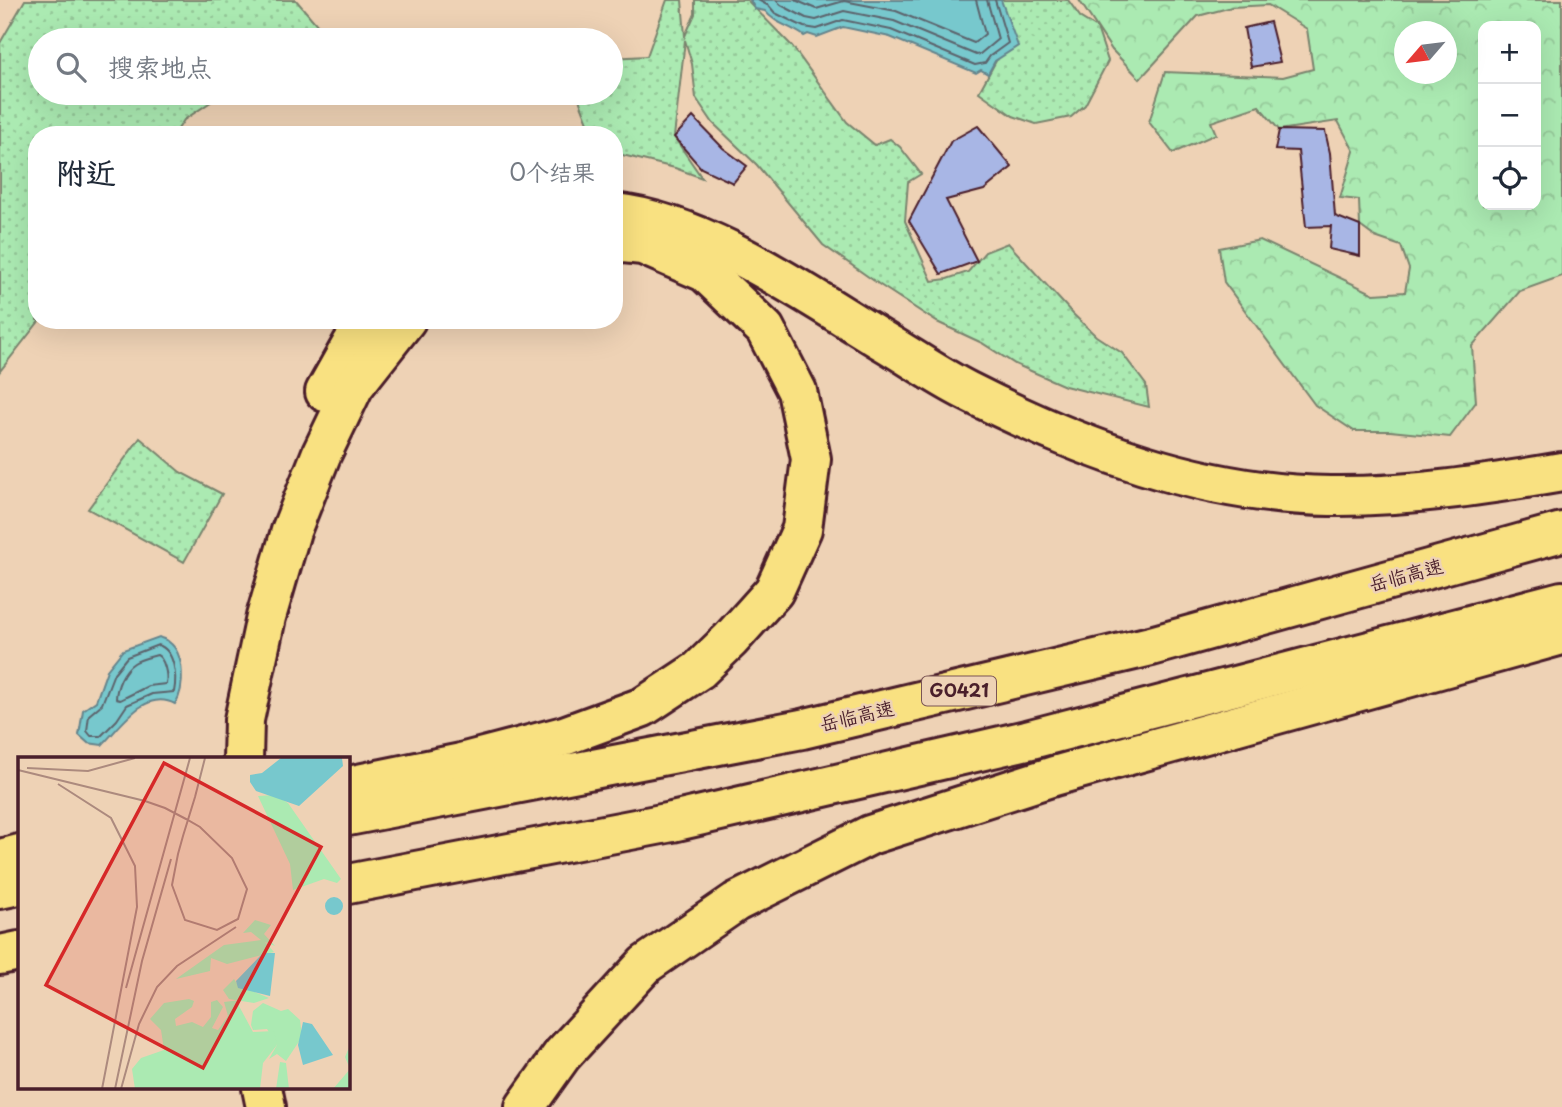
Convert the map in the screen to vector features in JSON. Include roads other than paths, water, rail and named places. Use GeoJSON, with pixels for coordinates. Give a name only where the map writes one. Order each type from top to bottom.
{"type":"FeatureCollection","features":[{"type":"Feature","properties":{"kind":"highway"},"geometry":{"type":"LineString","coordinates":[[623,215],[689,231],[759,267],[965,390],[1073,441],[1156,469],[1247,489],[1330,496],[1414,492],[1506,482],[1562,472]]}},
{"type":"Feature","properties":{"kind":"highway"},"geometry":{"type":"LineString","coordinates":[[350,786],[461,763],[564,736],[643,707],[699,670],[774,591],[802,529],[811,459],[797,391],[765,328],[705,272],[643,244],[623,243]]}},
{"type":"Feature","properties":{"kind":"highway"},"geometry":{"type":"LineString","coordinates":[[218,757],[240,620],[266,525],[308,420],[352,344],[364,329]]}},
{"type":"Feature","properties":{"kind":"highway"},"geometry":{"type":"LineString","coordinates":[[243,757],[247,707],[266,617],[291,531],[321,454],[354,386],[399,329]]}},
{"type":"Feature","properties":{"kind":"highway","name":"岳临高速"},"geometry":{"type":"LineString","coordinates":[[350,816],[816,725],[1151,646],[1562,532]]}},
{"type":"Feature","properties":{"kind":"highway"},"geometry":{"type":"LineString","coordinates":[[350,884],[672,821],[1001,746],[1562,601]]}},
{"type":"Feature","properties":{"kind":"highway"},"geometry":{"type":"LineString","coordinates":[[525,1107],[562,1055],[646,964],[736,902],[870,835],[1054,776],[1562,635]]}},
{"type":"Feature","properties":{"kind":"highway"},"geometry":{"type":"LineString","coordinates":[[0,859],[18,854]]}},
{"type":"Feature","properties":{"kind":"highway"},"geometry":{"type":"LineString","coordinates":[[0,889],[18,884]]}},
{"type":"Feature","properties":{"kind":"highway"},"geometry":{"type":"LineString","coordinates":[[0,955],[18,951]]}},
{"type":"Feature","properties":{"kind":"water"},"geometry":{"type":"Polygon","coordinates":[[[750,0],[1001,0],[1018,46],[995,61],[988,74],[981,70],[976,73],[890,37],[843,27],[817,37],[808,34],[804,36],[773,19],[765,11],[755,9],[750,0]]]}},
{"type":"Feature","properties":{"kind":"water"},"geometry":{"type":"Polygon","coordinates":[[[159,637],[174,647],[181,663],[181,690],[175,704],[164,700],[144,705],[134,711],[102,745],[88,743],[79,735],[83,710],[96,701],[107,670],[123,650],[159,637]]]}}]}
